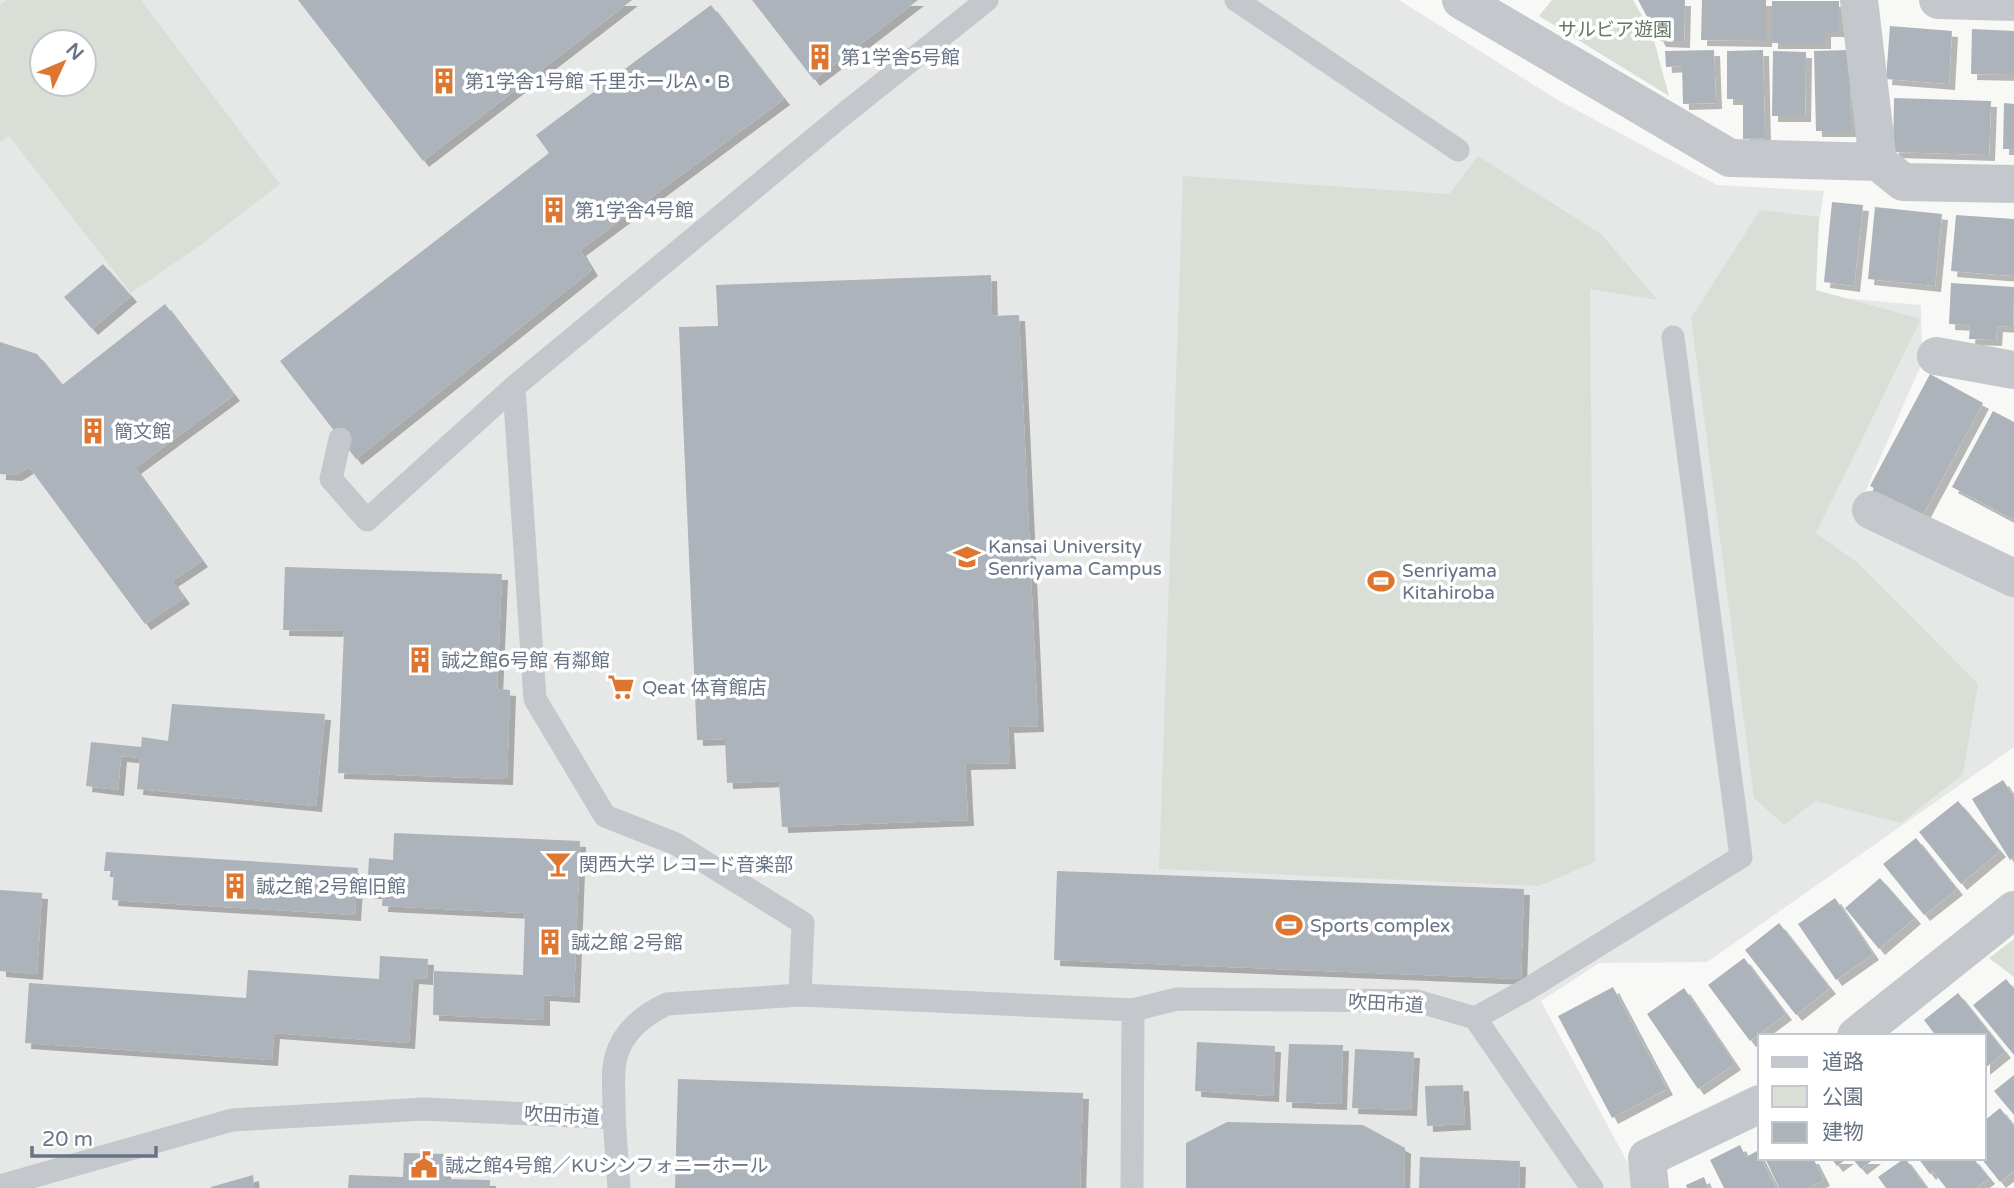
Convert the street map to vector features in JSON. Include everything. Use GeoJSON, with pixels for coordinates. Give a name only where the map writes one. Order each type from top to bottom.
{"type":"FeatureCollection","features":[{"type":"Feature","properties":{"kind":"street"},"geometry":{"type":"LineString","coordinates":[[1461,0],[1730,158],[1878,162],[1903,181],[2014,184]]}},
{"type":"Feature","properties":{"kind":"street"},"geometry":{"type":"LineString","coordinates":[[1859,0],[1878,162]]}},
{"type":"Feature","properties":{"kind":"street"},"geometry":{"type":"LineString","coordinates":[[1938,0],[2014,2]]}},
{"type":"Feature","properties":{"kind":"street"},"geometry":{"type":"LineString","coordinates":[[1936,356],[2014,370]]}},
{"type":"Feature","properties":{"kind":"street"},"geometry":{"type":"LineString","coordinates":[[1871,510],[2014,578]]}},
{"type":"Feature","properties":{"kind":"street"},"geometry":{"type":"LineString","coordinates":[[1859,1034],[2014,910]]}},
{"type":"Feature","properties":{"kind":"street"},"geometry":{"type":"LineString","coordinates":[[1650,1188],[1647,1158],[1758,1105]]}},
{"type":"Feature","properties":{"kind":"lane"},"geometry":{"type":"LineString","coordinates":[[340,439],[331,480],[367,520],[513,387],[839,118],[987,0]]}},
{"type":"Feature","properties":{"kind":"lane"},"geometry":{"type":"LineString","coordinates":[[1236,0],[1458,150]]}},
{"type":"Feature","properties":{"kind":"lane"},"geometry":{"type":"LineString","coordinates":[[1592,1188],[1475,1018],[1526,990],[1741,857],[1672,337]]}},
{"type":"Feature","properties":{"kind":"lane"},"geometry":{"type":"LineString","coordinates":[[513,387],[535,699],[606,816],[676,845],[803,923],[800,995]]}},
{"type":"Feature","properties":{"kind":"lane","name":"吹田市道"},"geometry":{"type":"LineString","coordinates":[[0,1186],[232,1120],[424,1109],[614,1118],[615,1058],[624,1039],[638,1022],[667,1004],[800,995],[1133,1010],[1177,999],[1417,1001],[1475,1018]]}},
{"type":"Feature","properties":{"kind":"lane"},"geometry":{"type":"LineString","coordinates":[[1132,1188],[1133,1010]]}},
{"type":"Feature","properties":{"kind":"lane"},"geometry":{"type":"LineString","coordinates":[[614,1118],[619,1188]]}},
{"type":"Feature","properties":{"kind":"shaded area","name":"Kansai University Senriyama Campus"},"geometry":{"type":"Polygon","coordinates":[[[0,0],[1399,0],[1556,99],[1717,185],[1824,191],[1808,295],[1921,305],[1922,363],[1854,517],[2014,596],[2014,747],[1707,962],[1599,963],[1541,1001],[1639,1188],[0,1188],[0,0]]]}},
{"type":"Feature","properties":{"kind":"green space"},"geometry":{"type":"Polygon","coordinates":[[[7,0],[141,0],[280,184],[202,244],[131,293],[9,136],[0,142],[0,5],[7,0]]]}},
{"type":"Feature","properties":{"kind":"green space","name":"サルビア遊園"},"geometry":{"type":"Polygon","coordinates":[[[1552,0],[1633,0],[1652,33],[1669,96],[1539,16],[1552,0]]]}},
{"type":"Feature","properties":{"kind":"green space","name":"Senriyama Kitahiroba"},"geometry":{"type":"Polygon","coordinates":[[[1478,156],[1601,234],[1658,300],[1590,289],[1595,862],[1539,886],[1159,869],[1183,176],[1449,194],[1478,156]]]}},
{"type":"Feature","properties":{"kind":"green space"},"geometry":{"type":"Polygon","coordinates":[[[1760,210],[1819,217],[1816,290],[1921,319],[1816,533],[1858,563],[1978,684],[1963,774],[1901,823],[1815,801],[1784,825],[1754,798],[1691,318],[1760,210]]]}},
{"type":"Feature","properties":{"kind":"green space"},"geometry":{"type":"Polygon","coordinates":[[[2014,939],[2014,977],[1989,958],[2014,939]]]}},
{"type":"Feature","properties":{"kind":"building","name":"第1学舎1号館 千里ホールA・B"},"geometry":{"type":"Polygon","coordinates":[[[298,0],[632,0],[423,161],[298,0]]]}},
{"type":"Feature","properties":{"kind":"building","name":"第1学舎5号館"},"geometry":{"type":"Polygon","coordinates":[[[752,0],[918,0],[814,80],[752,0]]]}},
{"type":"Feature","properties":{"kind":"building"},"geometry":{"type":"Polygon","coordinates":[[[1638,0],[1685,0],[1684,42],[1660,41],[1638,0]]]}},
{"type":"Feature","properties":{"kind":"building"},"geometry":{"type":"Polygon","coordinates":[[[1702,0],[1766,0],[1766,41],[1701,40],[1702,0]]]}},
{"type":"Feature","properties":{"kind":"building"},"geometry":{"type":"Polygon","coordinates":[[[1772,1],[1839,1],[1839,31],[1825,31],[1825,43],[1772,43],[1772,1]]]}},
{"type":"Feature","properties":{"kind":"building","name":"第1学舎4号館"},"geometry":{"type":"Polygon","coordinates":[[[711,5],[784,99],[580,250],[592,270],[356,459],[280,361],[549,153],[536,135],[711,5]]]}},
{"type":"Feature","properties":{"kind":"building"},"geometry":{"type":"Polygon","coordinates":[[[1890,26],[1952,31],[1949,84],[1886,79],[1890,26]]]}},
{"type":"Feature","properties":{"kind":"building"},"geometry":{"type":"Polygon","coordinates":[[[1972,29],[2014,31],[2014,75],[1971,74],[1972,29]]]}},
{"type":"Feature","properties":{"kind":"building"},"geometry":{"type":"Polygon","coordinates":[[[1714,50],[1716,103],[1683,104],[1682,66],[1666,67],[1665,51],[1714,50]]]}},
{"type":"Feature","properties":{"kind":"building"},"geometry":{"type":"Polygon","coordinates":[[[1763,50],[1765,138],[1743,139],[1743,99],[1727,99],[1727,51],[1763,50]]]}},
{"type":"Feature","properties":{"kind":"building"},"geometry":{"type":"Polygon","coordinates":[[[1850,50],[1851,131],[1816,131],[1814,51],[1850,50]]]}},
{"type":"Feature","properties":{"kind":"building"},"geometry":{"type":"Polygon","coordinates":[[[1773,51],[1806,52],[1805,116],[1772,116],[1773,51]]]}},
{"type":"Feature","properties":{"kind":"building"},"geometry":{"type":"Polygon","coordinates":[[[1894,98],[1991,101],[1989,155],[1893,152],[1894,98]]]}},
{"type":"Feature","properties":{"kind":"building"},"geometry":{"type":"Polygon","coordinates":[[[2004,103],[2014,104],[2014,149],[2003,149],[2004,103]]]}},
{"type":"Feature","properties":{"kind":"building"},"geometry":{"type":"Polygon","coordinates":[[[1832,202],[1863,205],[1854,286],[1824,282],[1832,202]]]}},
{"type":"Feature","properties":{"kind":"building"},"geometry":{"type":"Polygon","coordinates":[[[1875,207],[1942,214],[1935,286],[1868,279],[1875,207]]]}},
{"type":"Feature","properties":{"kind":"building"},"geometry":{"type":"Polygon","coordinates":[[[1956,215],[2014,219],[2014,276],[1951,271],[1956,215]]]}},
{"type":"Feature","properties":{"kind":"building"},"geometry":{"type":"Polygon","coordinates":[[[103,264],[131,296],[92,329],[64,297],[103,264]]]}},
{"type":"Feature","properties":{"kind":"building"},"geometry":{"type":"Polygon","coordinates":[[[991,275],[992,316],[1019,315],[1038,726],[1008,727],[1010,763],[965,764],[968,820],[782,827],[779,781],[727,783],[725,739],[697,740],[679,327],[718,326],[716,285],[991,275]]]}},
{"type":"Feature","properties":{"kind":"building"},"geometry":{"type":"Polygon","coordinates":[[[1951,283],[2014,287],[2013,327],[1997,326],[1996,340],[1969,339],[1970,325],[1949,324],[1951,283]]]}},
{"type":"Feature","properties":{"kind":"building","name":"簡文館"},"geometry":{"type":"Polygon","coordinates":[[[165,304],[234,395],[135,468],[202,561],[172,581],[184,598],[145,624],[29,467],[16,475],[0,474],[0,342],[37,354],[62,385],[165,304]]]}},
{"type":"Feature","properties":{"kind":"building"},"geometry":{"type":"Polygon","coordinates":[[[1930,374],[1983,403],[1923,515],[1868,500],[1874,488],[1870,486],[1930,374]]]}},
{"type":"Feature","properties":{"kind":"building"},"geometry":{"type":"Polygon","coordinates":[[[1993,411],[2014,422],[2014,520],[1952,487],[1993,411]]]}},
{"type":"Feature","properties":{"kind":"building","name":"誠之館6号館 有鄰館"},"geometry":{"type":"Polygon","coordinates":[[[285,567],[502,574],[497,689],[510,690],[507,779],[338,773],[344,631],[283,630],[285,567]]]}},
{"type":"Feature","properties":{"kind":"building"},"geometry":{"type":"Polygon","coordinates":[[[172,704],[325,714],[316,806],[137,789],[140,758],[121,756],[118,790],[86,786],[91,742],[141,747],[142,737],[168,741],[172,704]]]}},
{"type":"Feature","properties":{"kind":"building"},"geometry":{"type":"Polygon","coordinates":[[[2003,780],[2014,797],[2014,857],[2010,860],[1972,799],[2003,780]]]}},
{"type":"Feature","properties":{"kind":"building"},"geometry":{"type":"Polygon","coordinates":[[[1958,801],[2000,851],[1961,884],[1919,832],[1958,801]]]}},
{"type":"Feature","properties":{"kind":"building","name":"誠之館 2号館"},"geometry":{"type":"Polygon","coordinates":[[[394,833],[580,841],[574,997],[544,995],[544,1020],[433,1015],[434,971],[523,975],[525,913],[382,906],[383,893],[367,893],[369,858],[393,860],[394,833]]]}},
{"type":"Feature","properties":{"kind":"building"},"geometry":{"type":"Polygon","coordinates":[[[1916,838],[1957,889],[1924,915],[1883,864],[1916,838]]]}},
{"type":"Feature","properties":{"kind":"building","name":"誠之館 2号館旧館"},"geometry":{"type":"Polygon","coordinates":[[[106,852],[358,868],[355,915],[112,900],[114,871],[104,871],[106,852]]]}},
{"type":"Feature","properties":{"kind":"building","name":"Sports complex"},"geometry":{"type":"Polygon","coordinates":[[[1057,871],[1524,889],[1521,979],[1054,960],[1057,871]]]}},
{"type":"Feature","properties":{"kind":"building"},"geometry":{"type":"Polygon","coordinates":[[[1880,878],[1915,918],[1879,949],[1845,908],[1880,878]]]}},
{"type":"Feature","properties":{"kind":"building"},"geometry":{"type":"Polygon","coordinates":[[[0,890],[42,893],[37,974],[0,971],[0,890]]]}},
{"type":"Feature","properties":{"kind":"building"},"geometry":{"type":"Polygon","coordinates":[[[1835,898],[1873,954],[1836,980],[1798,924],[1835,898]]]}},
{"type":"Feature","properties":{"kind":"building"},"geometry":{"type":"Polygon","coordinates":[[[1779,923],[1830,988],[1796,1015],[1745,950],[1779,923]]]}},
{"type":"Feature","properties":{"kind":"building"},"geometry":{"type":"Polygon","coordinates":[[[380,956],[428,959],[427,979],[413,978],[409,1043],[274,1033],[272,1060],[25,1043],[29,983],[246,998],[248,970],[379,979],[380,956]]]}},
{"type":"Feature","properties":{"kind":"building"},"geometry":{"type":"Polygon","coordinates":[[[1744,958],[1786,1014],[1750,1041],[1708,985],[1744,958]]]}},
{"type":"Feature","properties":{"kind":"building"},"geometry":{"type":"Polygon","coordinates":[[[2006,979],[2014,989],[2014,1055],[1973,1005],[2006,979]]]}},
{"type":"Feature","properties":{"kind":"building"},"geometry":{"type":"Polygon","coordinates":[[[1613,987],[1667,1089],[1612,1118],[1558,1016],[1613,987]]]}},
{"type":"Feature","properties":{"kind":"building"},"geometry":{"type":"Polygon","coordinates":[[[1684,988],[1735,1064],[1698,1089],[1647,1014],[1684,988]]]}},
{"type":"Feature","properties":{"kind":"building"},"geometry":{"type":"Polygon","coordinates":[[[1958,993],[2005,1052],[1986,1067],[1986,1034],[1934,1034],[1924,1020],[1958,993]]]}},
{"type":"Feature","properties":{"kind":"building"},"geometry":{"type":"Polygon","coordinates":[[[1197,1042],[1275,1046],[1273,1096],[1195,1091],[1197,1042]]]}},
{"type":"Feature","properties":{"kind":"building"},"geometry":{"type":"Polygon","coordinates":[[[1289,1044],[1343,1045],[1341,1104],[1286,1102],[1289,1044]]]}},
{"type":"Feature","properties":{"kind":"building"},"geometry":{"type":"Polygon","coordinates":[[[1355,1049],[1414,1052],[1411,1110],[1352,1108],[1355,1049]]]}},
{"type":"Feature","properties":{"kind":"building"},"geometry":{"type":"Polygon","coordinates":[[[2014,1075],[2014,1115],[1994,1091],[2014,1075]]]}},
{"type":"Feature","properties":{"kind":"building"},"geometry":{"type":"Polygon","coordinates":[[[678,1079],[1083,1093],[1080,1188],[675,1188],[678,1079]]]}},
{"type":"Feature","properties":{"kind":"building"},"geometry":{"type":"Polygon","coordinates":[[[1463,1085],[1465,1124],[1427,1126],[1425,1086],[1463,1085]]]}},
{"type":"Feature","properties":{"kind":"building"},"geometry":{"type":"Polygon","coordinates":[[[2000,1108],[2014,1126],[2014,1171],[2000,1182],[1983,1160],[1986,1160],[1986,1119],[2000,1108]]]}},
{"type":"Feature","properties":{"kind":"building"},"geometry":{"type":"Polygon","coordinates":[[[1227,1122],[1363,1125],[1405,1148],[1404,1188],[1186,1188],[1186,1143],[1227,1122]]]}},
{"type":"Feature","properties":{"kind":"building"},"geometry":{"type":"Polygon","coordinates":[[[1740,1145],[1746,1157],[1757,1151],[1758,1160],[1762,1160],[1776,1188],[1724,1188],[1710,1160],[1740,1145]]]}},
{"type":"Feature","properties":{"kind":"building","name":"誠之館4号館／KUシンフォニーホール"},"geometry":{"type":"Polygon","coordinates":[[[404,1153],[446,1154],[445,1179],[490,1180],[490,1188],[348,1188],[349,1175],[403,1177],[404,1153]]]}},
{"type":"Feature","properties":{"kind":"building"},"geometry":{"type":"Polygon","coordinates":[[[1420,1157],[1520,1161],[1519,1188],[1419,1188],[1420,1157]]]}},
{"type":"Feature","properties":{"kind":"building"},"geometry":{"type":"Polygon","coordinates":[[[1766,1160],[1814,1160],[1824,1180],[1808,1188],[1779,1188],[1766,1160]]]}},
{"type":"Feature","properties":{"kind":"building"},"geometry":{"type":"Polygon","coordinates":[[[1832,1160],[1845,1160],[1837,1166],[1832,1160]]]}},
{"type":"Feature","properties":{"kind":"building"},"geometry":{"type":"Polygon","coordinates":[[[1854,1160],[1872,1160],[1861,1169],[1854,1160]]]}},
{"type":"Feature","properties":{"kind":"building"},"geometry":{"type":"Polygon","coordinates":[[[1902,1160],[1906,1160],[1927,1188],[1886,1188],[1878,1177],[1902,1160]]]}},
{"type":"Feature","properties":{"kind":"building"},"geometry":{"type":"Polygon","coordinates":[[[1920,1160],[1975,1160],[1989,1178],[1976,1188],[1946,1188],[1933,1171],[1930,1174],[1920,1160]]]}},
{"type":"Feature","properties":{"kind":"building"},"geometry":{"type":"Polygon","coordinates":[[[253,1175],[254,1188],[211,1188],[211,1187],[253,1175]]]}},
{"type":"Feature","properties":{"kind":"building"},"geometry":{"type":"Polygon","coordinates":[[[1704,1177],[1708,1188],[1687,1188],[1686,1185],[1704,1177]]]}},
{"type":"Feature","properties":{"kind":"place","name":"第1学舎5号館"},"geometry":{"type":"Point","coordinates":[820,57]}},
{"type":"Feature","properties":{"kind":"place","name":"第1学舎1号館 千里ホールA・B"},"geometry":{"type":"Point","coordinates":[444,81]}},
{"type":"Feature","properties":{"kind":"place","name":"第1学舎4号館"},"geometry":{"type":"Point","coordinates":[554,210]}},
{"type":"Feature","properties":{"kind":"place","name":"簡文館"},"geometry":{"type":"Point","coordinates":[93,431]}},
{"type":"Feature","properties":{"kind":"place","name":"Kansai University Senriyama Campus"},"geometry":{"type":"Point","coordinates":[967,557]}},
{"type":"Feature","properties":{"kind":"place","name":"Senriyama Kitahiroba"},"geometry":{"type":"Point","coordinates":[1381,581]}},
{"type":"Feature","properties":{"kind":"place","name":"誠之館6号館 有鄰館"},"geometry":{"type":"Point","coordinates":[420,660]}},
{"type":"Feature","properties":{"kind":"place","name":"Qeat 体育館店"},"geometry":{"type":"Point","coordinates":[621,687]}},
{"type":"Feature","properties":{"kind":"place","name":"関西大学 レコード音楽部"},"geometry":{"type":"Point","coordinates":[558,864]}},
{"type":"Feature","properties":{"kind":"place","name":"誠之館 2号館旧館"},"geometry":{"type":"Point","coordinates":[235,886]}},
{"type":"Feature","properties":{"kind":"place","name":"Sports complex"},"geometry":{"type":"Point","coordinates":[1289,925]}},
{"type":"Feature","properties":{"kind":"place","name":"誠之館 2号館"},"geometry":{"type":"Point","coordinates":[550,942]}},
{"type":"Feature","properties":{"kind":"place","name":"誠之館4号館／KUシンフォニーホール"},"geometry":{"type":"Point","coordinates":[424,1165]}}]}
